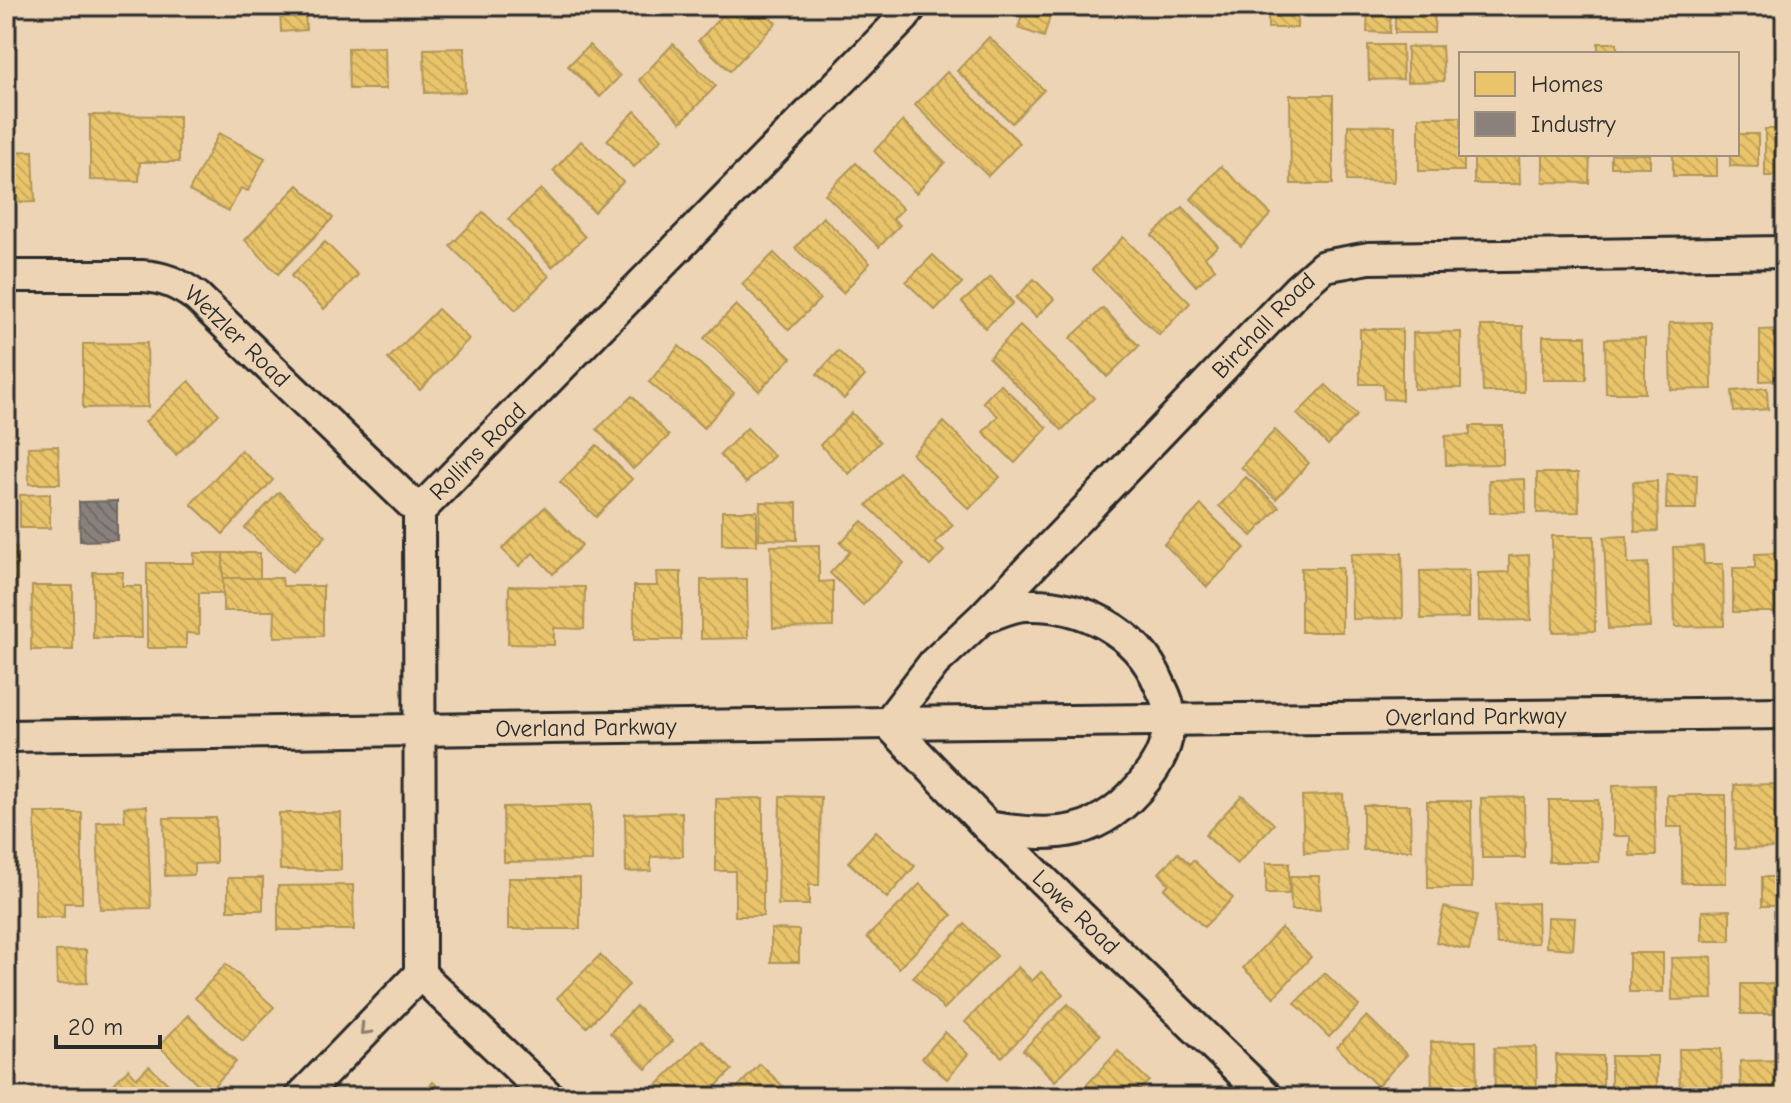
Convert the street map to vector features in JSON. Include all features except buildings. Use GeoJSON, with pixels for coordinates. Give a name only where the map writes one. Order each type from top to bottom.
{"type":"FeatureCollection","features":[{"type":"Feature","properties":{"kind":"street","name":"Rollins Road"},"geometry":{"type":"LineString","coordinates":[[420,974],[419,511],[904,17],[911,6]]}},
{"type":"Feature","properties":{"kind":"street","name":"Birchall Road"},"geometry":{"type":"LineString","coordinates":[[888,723],[934,663],[983,617],[1298,289],[1324,266],[1369,258],[1785,252]]}},
{"type":"Feature","properties":{"kind":"street","name":"Wetzler Road"},"geometry":{"type":"LineString","coordinates":[[6,276],[157,276],[177,283],[197,297],[419,511]]}},
{"type":"Feature","properties":{"kind":"street"},"geometry":{"type":"LineString","coordinates":[[983,617],[1022,605],[1062,607],[1097,618],[1129,639],[1155,672],[1168,703],[1168,739],[1158,764],[1136,792],[1108,817],[1080,828],[1051,834],[988,827]]}},
{"type":"Feature","properties":{"kind":"street","name":"Overland Parkway"},"geometry":{"type":"LineString","coordinates":[[6,736],[1785,713]]}},
{"type":"Feature","properties":{"kind":"street","name":"Lowe Road"},"geometry":{"type":"LineString","coordinates":[[888,723],[988,827],[1267,1097]]}},
{"type":"Feature","properties":{"kind":"street"},"geometry":{"type":"LineString","coordinates":[[301,1097],[420,974],[549,1097]]}}]}
